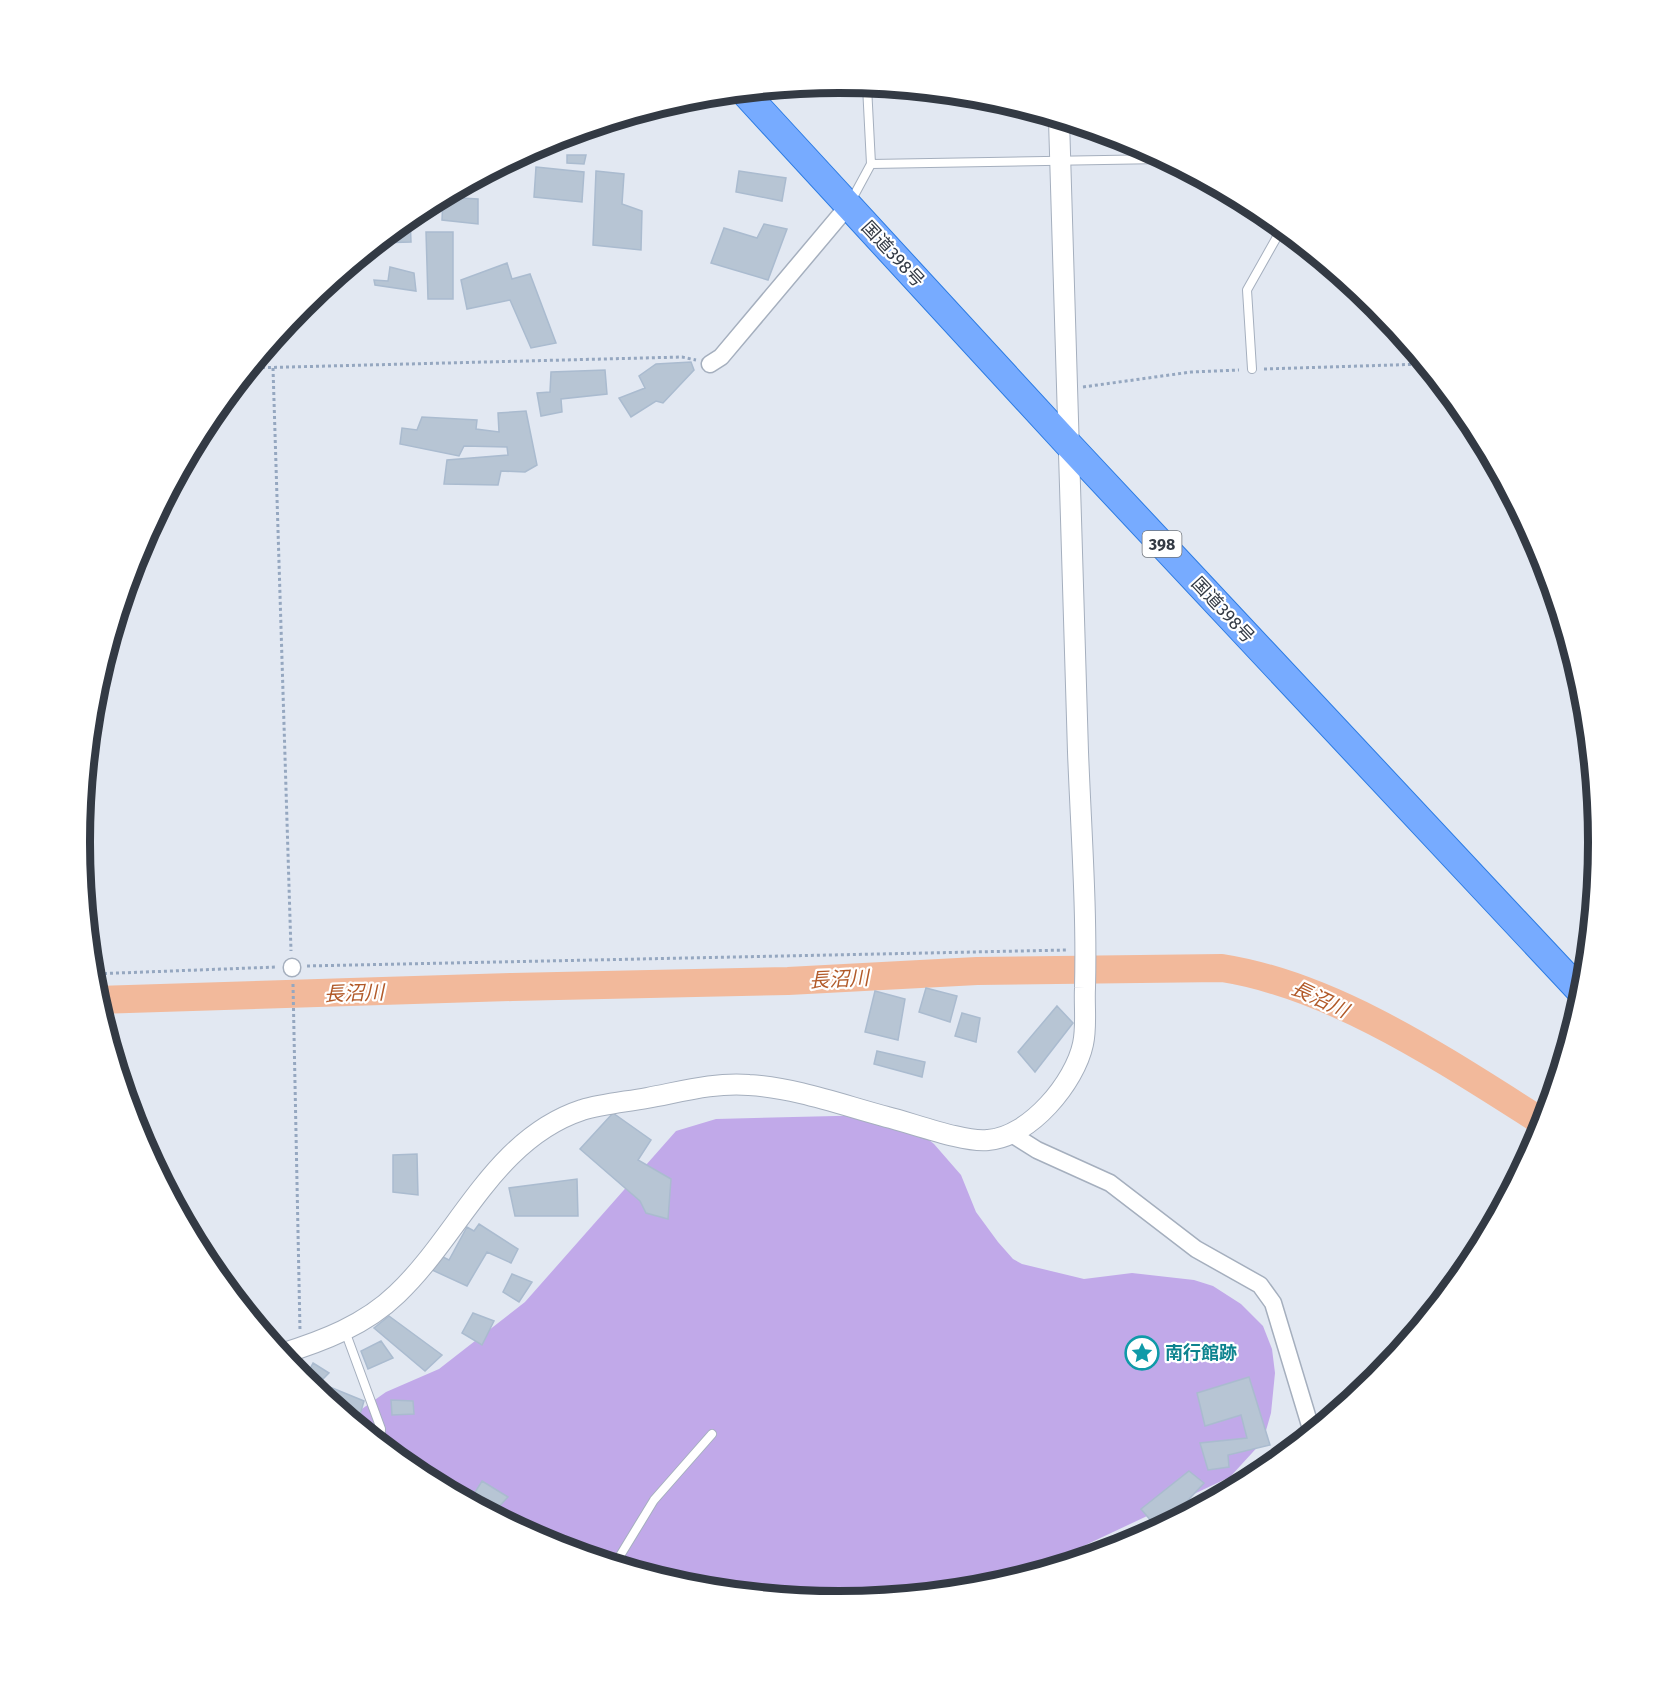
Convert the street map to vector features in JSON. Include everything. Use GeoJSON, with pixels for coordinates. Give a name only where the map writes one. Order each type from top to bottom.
{"type":"FeatureCollection","features":[{"type":"Feature","properties":{"kind":"highway","name":"国道398号"},"geometry":{"type":"LineString","coordinates":[[750,99],[1067,443],[1575,985]]}},
{"type":"Feature","properties":{"kind":"street"},"geometry":{"type":"LineString","coordinates":[[290,1351],[344,1330],[376,1311],[399,1292],[509,1156],[527,1139],[554,1122],[584,1109],[713,1086],[748,1084],[786,1091],[966,1137],[988,1140],[1010,1133],[1027,1123],[1063,1089],[1075,1068],[1083,1045],[1086,950],[1067,443],[1059,127]]}},
{"type":"Feature","properties":{"kind":"street"},"geometry":{"type":"LineString","coordinates":[[710,363],[721,357],[848,206]]}},
{"type":"Feature","properties":{"kind":"street"},"geometry":{"type":"LineString","coordinates":[[1010,1133],[1037,1150],[1110,1183],[1196,1249],[1260,1285],[1273,1303],[1310,1425]]}},
{"type":"Feature","properties":{"kind":"lane"},"geometry":{"type":"LineString","coordinates":[[848,206],[871,164],[867,94]]}},
{"type":"Feature","properties":{"kind":"lane"},"geometry":{"type":"LineString","coordinates":[[871,164],[1144,159]]}},
{"type":"Feature","properties":{"kind":"lane"},"geometry":{"type":"LineString","coordinates":[[1252,369],[1247,290],[1278,236]]}},
{"type":"Feature","properties":{"kind":"lane"},"geometry":{"type":"LineString","coordinates":[[344,1330],[381,1429],[381,1435]]}},
{"type":"Feature","properties":{"kind":"lane"},"geometry":{"type":"LineString","coordinates":[[619,1558],[654,1500],[712,1434]]}},
{"type":"Feature","properties":{"kind":"path"},"geometry":{"type":"LineString","coordinates":[[260,369],[682,357],[710,363]]}},
{"type":"Feature","properties":{"kind":"path"},"geometry":{"type":"LineString","coordinates":[[273,368],[294,1010],[300,1348]]}},
{"type":"Feature","properties":{"kind":"path"},"geometry":{"type":"LineString","coordinates":[[102,975],[292,967],[1086,950]]}},
{"type":"Feature","properties":{"kind":"shaded area"},"geometry":{"type":"Polygon","coordinates":[[[878,1115],[909,1124],[934,1144],[961,1175],[976,1212],[1013,1259],[1022,1264],[1084,1279],[1132,1273],[1194,1280],[1213,1286],[1241,1304],[1263,1326],[1272,1349],[1275,1373],[1271,1413],[1263,1441],[1230,1477],[1054,1560],[985,1577],[937,1585],[839,1592],[741,1585],[645,1566],[598,1552],[508,1514],[464,1491],[383,1437],[355,1414],[386,1392],[439,1369],[525,1302],[676,1131],[716,1119],[878,1115]]]}},
{"type":"Feature","properties":{"kind":"building"},"geometry":{"type":"Polygon","coordinates":[[[567,155],[586,155],[584,164],[567,163],[567,155]]]}},
{"type":"Feature","properties":{"kind":"building"},"geometry":{"type":"Polygon","coordinates":[[[536,167],[584,172],[582,202],[534,197],[536,167]]]}},
{"type":"Feature","properties":{"kind":"building"},"geometry":{"type":"Polygon","coordinates":[[[596,171],[624,174],[622,204],[642,211],[641,250],[593,245],[596,171]]]}},
{"type":"Feature","properties":{"kind":"building"},"geometry":{"type":"Polygon","coordinates":[[[739,171],[786,178],[782,201],[736,192],[739,171]]]}},
{"type":"Feature","properties":{"kind":"building"},"geometry":{"type":"Polygon","coordinates":[[[459,198],[478,199],[478,224],[442,220],[443,208],[459,198]]]}},
{"type":"Feature","properties":{"kind":"building"},"geometry":{"type":"Polygon","coordinates":[[[764,224],[787,229],[768,280],[711,263],[724,228],[757,238],[764,224]]]}},
{"type":"Feature","properties":{"kind":"building"},"geometry":{"type":"Polygon","coordinates":[[[410,229],[411,242],[391,243],[410,229]]]}},
{"type":"Feature","properties":{"kind":"building"},"geometry":{"type":"Polygon","coordinates":[[[426,232],[453,232],[453,299],[428,299],[426,232]]]}},
{"type":"Feature","properties":{"kind":"building"},"geometry":{"type":"Polygon","coordinates":[[[507,263],[512,279],[530,274],[556,343],[531,348],[510,300],[467,309],[461,280],[507,263]]]}},
{"type":"Feature","properties":{"kind":"building"},"geometry":{"type":"Polygon","coordinates":[[[390,267],[414,273],[416,291],[375,285],[374,280],[388,281],[390,267]]]}},
{"type":"Feature","properties":{"kind":"building"},"geometry":{"type":"Polygon","coordinates":[[[691,362],[694,370],[663,403],[656,401],[631,417],[619,398],[645,388],[639,376],[656,364],[691,362]]]}},
{"type":"Feature","properties":{"kind":"building"},"geometry":{"type":"Polygon","coordinates":[[[605,370],[607,394],[561,399],[562,412],[541,416],[537,393],[550,392],[551,372],[605,370]]]}},
{"type":"Feature","properties":{"kind":"building"},"geometry":{"type":"Polygon","coordinates":[[[526,411],[537,465],[525,472],[501,471],[498,485],[444,484],[447,460],[508,455],[507,447],[464,446],[459,456],[400,444],[402,428],[417,430],[422,417],[477,420],[476,429],[499,432],[498,413],[526,411]]]}},
{"type":"Feature","properties":{"kind":"building"},"geometry":{"type":"Polygon","coordinates":[[[926,988],[957,996],[950,1022],[919,1012],[926,988]]]}},
{"type":"Feature","properties":{"kind":"building"},"geometry":{"type":"Polygon","coordinates":[[[875,991],[905,999],[898,1040],[865,1032],[875,991]]]}},
{"type":"Feature","properties":{"kind":"building"},"geometry":{"type":"Polygon","coordinates":[[[1057,1006],[1073,1023],[1035,1072],[1018,1052],[1057,1006]]]}},
{"type":"Feature","properties":{"kind":"building"},"geometry":{"type":"Polygon","coordinates":[[[962,1013],[980,1018],[976,1042],[955,1036],[962,1013]]]}},
{"type":"Feature","properties":{"kind":"building"},"geometry":{"type":"Polygon","coordinates":[[[877,1051],[925,1062],[922,1077],[874,1064],[877,1051]]]}},
{"type":"Feature","properties":{"kind":"building"},"geometry":{"type":"Polygon","coordinates":[[[613,1113],[651,1140],[638,1160],[671,1179],[668,1219],[646,1213],[640,1201],[580,1149],[613,1113]]]}},
{"type":"Feature","properties":{"kind":"building"},"geometry":{"type":"Polygon","coordinates":[[[417,1154],[418,1195],[393,1192],[393,1155],[417,1154]]]}},
{"type":"Feature","properties":{"kind":"building"},"geometry":{"type":"Polygon","coordinates":[[[577,1179],[578,1216],[515,1216],[509,1188],[577,1179]]]}},
{"type":"Feature","properties":{"kind":"building"},"geometry":{"type":"Polygon","coordinates":[[[479,1224],[518,1249],[511,1263],[487,1252],[467,1286],[432,1270],[441,1256],[449,1260],[467,1227],[474,1231],[479,1224]]]}},
{"type":"Feature","properties":{"kind":"building"},"geometry":{"type":"Polygon","coordinates":[[[512,1274],[532,1282],[519,1302],[503,1292],[512,1274]]]}},
{"type":"Feature","properties":{"kind":"building"},"geometry":{"type":"Polygon","coordinates":[[[473,1313],[494,1321],[482,1345],[462,1333],[473,1313]]]}},
{"type":"Feature","properties":{"kind":"building"},"geometry":{"type":"Polygon","coordinates":[[[389,1316],[442,1355],[425,1371],[374,1328],[389,1316]]]}},
{"type":"Feature","properties":{"kind":"building"},"geometry":{"type":"Polygon","coordinates":[[[381,1341],[393,1358],[368,1369],[361,1351],[381,1341]]]}},
{"type":"Feature","properties":{"kind":"building"},"geometry":{"type":"Polygon","coordinates":[[[313,1363],[329,1373],[323,1379],[310,1369],[313,1363]]]}},
{"type":"Feature","properties":{"kind":"building"},"geometry":{"type":"Polygon","coordinates":[[[1249,1377],[1270,1445],[1228,1455],[1229,1467],[1208,1470],[1200,1443],[1247,1438],[1241,1415],[1205,1426],[1197,1393],[1249,1377]]]}},
{"type":"Feature","properties":{"kind":"building"},"geometry":{"type":"Polygon","coordinates":[[[321,1383],[364,1401],[359,1418],[321,1383]]]}},
{"type":"Feature","properties":{"kind":"building"},"geometry":{"type":"Polygon","coordinates":[[[391,1400],[413,1401],[414,1414],[392,1415],[391,1400]]]}},
{"type":"Feature","properties":{"kind":"building"},"geometry":{"type":"Polygon","coordinates":[[[1189,1471],[1204,1483],[1180,1508],[1152,1522],[1141,1509],[1189,1471]]]}},
{"type":"Feature","properties":{"kind":"building"},"geometry":{"type":"Polygon","coordinates":[[[482,1481],[508,1497],[497,1508],[473,1496],[482,1481]]]}},
{"type":"Feature","properties":{"kind":"waterway","name":"長沼川"},"geometry":{"type":"LineString","coordinates":[[107,1000],[788,981],[977,971],[1222,968],[1265,977],[1307,991],[1348,1009],[1430,1052],[1535,1118]]}},
{"type":"Feature","properties":{"kind":"place","name":"南行館跡"},"geometry":{"type":"Point","coordinates":[1142,1353]}}]}
